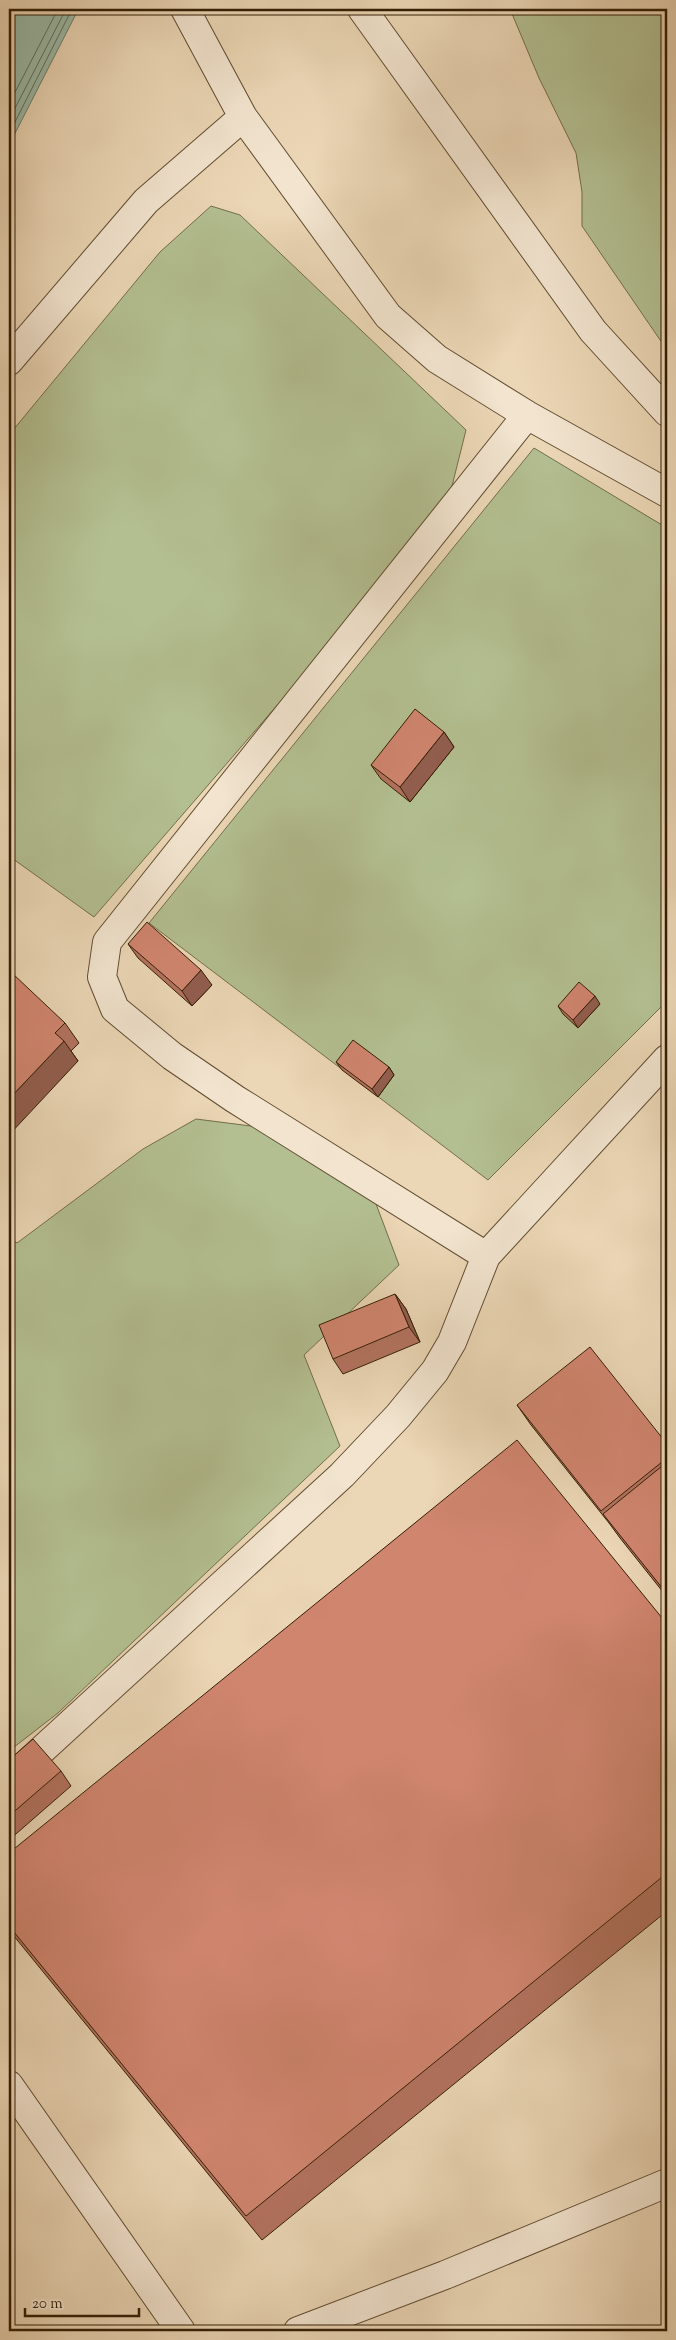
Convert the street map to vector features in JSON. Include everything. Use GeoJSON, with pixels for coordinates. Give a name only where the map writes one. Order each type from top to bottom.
{"type":"FeatureCollection","features":[{"type":"Feature","properties":{"kind":"street"},"geometry":{"type":"LineString","coordinates":[[185,9],[243,117],[388,316],[437,359],[527,415],[667,493]]}},
{"type":"Feature","properties":{"kind":"street"},"geometry":{"type":"LineString","coordinates":[[362,9],[593,330],[667,412]]}},
{"type":"Feature","properties":{"kind":"street"},"geometry":{"type":"LineString","coordinates":[[9,361],[146,201],[243,117]]}},
{"type":"Feature","properties":{"kind":"street"},"geometry":{"type":"LineString","coordinates":[[486,1256],[235,1099],[172,1056],[115,1009],[102,977],[107,942],[527,415]]}},
{"type":"Feature","properties":{"kind":"street"},"geometry":{"type":"LineString","coordinates":[[9,1780],[342,1474],[398,1416],[435,1371],[452,1342],[486,1256],[667,1059]]}},
{"type":"Feature","properties":{"kind":"street"},"geometry":{"type":"LineString","coordinates":[[9,2085],[181,2331]]}},
{"type":"Feature","properties":{"kind":"street"},"geometry":{"type":"LineString","coordinates":[[298,2331],[444,2275],[667,2183]]}},
{"type":"Feature","properties":{"kind":"shaded area"},"geometry":{"type":"Polygon","coordinates":[[[510,9],[667,9],[667,350],[582,226],[582,192],[576,153],[539,78],[510,9]]]}},
{"type":"Feature","properties":{"kind":"shaded area"},"geometry":{"type":"Polygon","coordinates":[[[211,206],[240,215],[466,430],[446,510],[94,917],[9,856],[9,435],[160,252],[211,206]]]}},
{"type":"Feature","properties":{"kind":"shaded area"},"geometry":{"type":"Polygon","coordinates":[[[534,448],[667,528],[667,1001],[488,1180],[149,923],[534,448]]]}},
{"type":"Feature","properties":{"kind":"shaded area"},"geometry":{"type":"Polygon","coordinates":[[[196,1119],[251,1126],[306,1141],[370,1188],[399,1265],[304,1355],[340,1446],[58,1713],[9,1751],[9,1237],[17,1243],[143,1149],[196,1119]]]}},
{"type":"Feature","properties":{"kind":"water"},"geometry":{"type":"Polygon","coordinates":[[[9,9],[77,9],[77,12],[9,145],[9,9]]]}},
{"type":"Feature","properties":{"kind":"building"},"geometry":{"type":"Polygon","coordinates":[[[415,709],[444,732],[400,787],[371,765],[415,709]]]}},
{"type":"Feature","properties":{"kind":"building"},"geometry":{"type":"Polygon","coordinates":[[[147,922],[201,970],[182,991],[128,944],[147,922]]]}},
{"type":"Feature","properties":{"kind":"building"},"geometry":{"type":"Polygon","coordinates":[[[12,973],[65,1023],[55,1033],[64,1041],[9,1099],[9,977],[12,973]]]}},
{"type":"Feature","properties":{"kind":"building"},"geometry":{"type":"Polygon","coordinates":[[[579,982],[595,996],[573,1020],[558,1006],[579,982]]]}},
{"type":"Feature","properties":{"kind":"building"},"geometry":{"type":"Polygon","coordinates":[[[353,1040],[389,1067],[372,1089],[336,1062],[353,1040]]]}},
{"type":"Feature","properties":{"kind":"building"},"geometry":{"type":"Polygon","coordinates":[[[395,1294],[409,1327],[333,1359],[319,1325],[395,1294]]]}},
{"type":"Feature","properties":{"kind":"building"},"geometry":{"type":"Polygon","coordinates":[[[590,1347],[667,1444],[667,1458],[601,1511],[517,1405],[590,1347]]]}},
{"type":"Feature","properties":{"kind":"building"},"geometry":{"type":"Polygon","coordinates":[[[517,1440],[667,1624],[667,1873],[246,2216],[9,1926],[9,1853],[517,1440]]]}},
{"type":"Feature","properties":{"kind":"building"},"geometry":{"type":"Polygon","coordinates":[[[667,1462],[667,1594],[603,1514],[667,1462]]]}},
{"type":"Feature","properties":{"kind":"building"},"geometry":{"type":"Polygon","coordinates":[[[33,1739],[61,1771],[9,1816],[9,1760],[33,1739]]]}}]}
